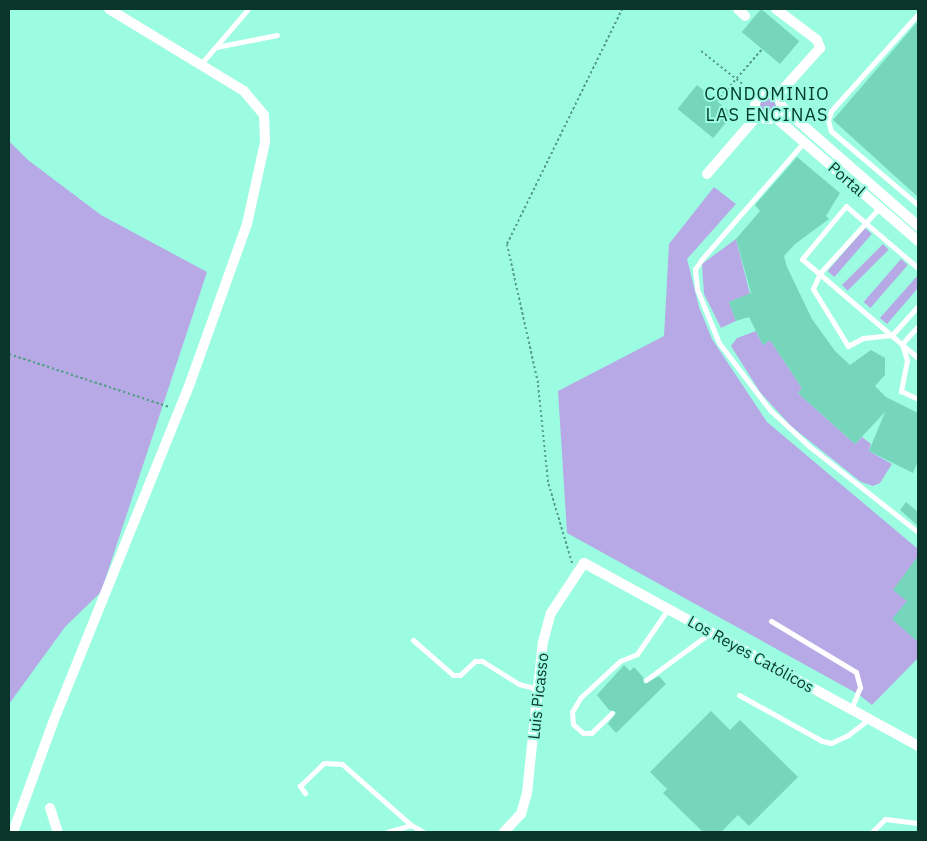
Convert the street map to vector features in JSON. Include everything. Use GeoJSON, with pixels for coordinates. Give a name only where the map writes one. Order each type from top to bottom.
{"type":"FeatureCollection","features":[{"type":"Feature","properties":{"kind":"street"},"geometry":{"type":"LineString","coordinates":[[13,832],[54,720],[92,634],[179,411],[247,224],[265,142],[264,115],[244,92],[109,9]]}},
{"type":"Feature","properties":{"kind":"street"},"geometry":{"type":"LineString","coordinates":[[758,115],[767,119],[775,117],[779,101],[820,48],[817,40],[776,9]]}},
{"type":"Feature","properties":{"kind":"street"},"geometry":{"type":"LineString","coordinates":[[758,115],[755,104],[759,97],[766,93],[779,101]]}},
{"type":"Feature","properties":{"kind":"street","name":"Portal"},"geometry":{"type":"LineString","coordinates":[[779,101],[918,226]]}},
{"type":"Feature","properties":{"kind":"street"},"geometry":{"type":"LineString","coordinates":[[707,174],[758,115]]}},
{"type":"Feature","properties":{"kind":"street","name":"Portal"},"geometry":{"type":"LineString","coordinates":[[775,117],[918,241]]}},
{"type":"Feature","properties":{"kind":"street","name":"Los Reyes Católicos"},"geometry":{"type":"LineString","coordinates":[[584,562],[918,746]]}},
{"type":"Feature","properties":{"kind":"street","name":"Luis Picasso"},"geometry":{"type":"LineString","coordinates":[[504,832],[521,814],[528,793],[543,642],[551,613],[584,562]]}},
{"type":"Feature","properties":{"kind":"street"},"geometry":{"type":"LineString","coordinates":[[50,808],[58,832]]}},
{"type":"Feature","properties":{"kind":"lane"},"geometry":{"type":"LineString","coordinates":[[200,65],[248,9]]}},
{"type":"Feature","properties":{"kind":"lane"},"geometry":{"type":"LineString","coordinates":[[918,14],[832,111],[828,120],[832,131],[918,205]]}},
{"type":"Feature","properties":{"kind":"lane"},"geometry":{"type":"LineString","coordinates":[[216,47],[277,35]]}},
{"type":"Feature","properties":{"kind":"lane"},"geometry":{"type":"LineString","coordinates":[[804,142],[702,259],[696,269],[697,289],[719,343],[770,410],[809,446],[918,532]]}},
{"type":"Feature","properties":{"kind":"lane"},"geometry":{"type":"LineString","coordinates":[[887,199],[820,273],[813,289],[848,346],[863,338],[892,335],[918,306]]}},
{"type":"Feature","properties":{"kind":"lane"},"geometry":{"type":"LineString","coordinates":[[918,268],[846,206],[802,259],[918,358]]}},
{"type":"Feature","properties":{"kind":"lane"},"geometry":{"type":"LineString","coordinates":[[902,344],[918,326]]}},
{"type":"Feature","properties":{"kind":"lane"},"geometry":{"type":"LineString","coordinates":[[902,344],[907,360],[901,391],[918,399]]}},
{"type":"Feature","properties":{"kind":"lane"},"geometry":{"type":"LineString","coordinates":[[612,713],[591,733],[583,733],[573,724],[572,712],[580,698],[620,661],[637,654],[668,608]]}},
{"type":"Feature","properties":{"kind":"lane"},"geometry":{"type":"LineString","coordinates":[[771,621],[856,672],[860,686],[851,709]]}},
{"type":"Feature","properties":{"kind":"lane"},"geometry":{"type":"LineString","coordinates":[[646,680],[711,632]]}},
{"type":"Feature","properties":{"kind":"lane"},"geometry":{"type":"LineString","coordinates":[[413,640],[453,675],[460,675],[475,661],[482,661],[519,684],[538,689]]}},
{"type":"Feature","properties":{"kind":"lane"},"geometry":{"type":"LineString","coordinates":[[739,694],[822,741],[831,743],[848,735],[869,719]]}},
{"type":"Feature","properties":{"kind":"lane"},"geometry":{"type":"LineString","coordinates":[[305,793],[300,786],[324,763],[342,764],[411,825],[424,832]]}},
{"type":"Feature","properties":{"kind":"lane"},"geometry":{"type":"LineString","coordinates":[[872,832],[885,819],[918,822]]}},
{"type":"Feature","properties":{"kind":"lane"},"geometry":{"type":"LineString","coordinates":[[386,832],[411,825]]}},
{"type":"Feature","properties":{"kind":"path"},"geometry":{"type":"LineString","coordinates":[[570,561],[548,482],[538,383],[507,244],[622,9]]}},
{"type":"Feature","properties":{"kind":"path"},"geometry":{"type":"LineString","coordinates":[[717,101],[762,48]]}},
{"type":"Feature","properties":{"kind":"path"},"geometry":{"type":"LineString","coordinates":[[701,51],[735,80],[759,97]]}},
{"type":"Feature","properties":{"kind":"path"},"geometry":{"type":"LineString","coordinates":[[9,354],[179,411]]}},
{"type":"Feature","properties":{"kind":"shaded area"},"geometry":{"type":"Polygon","coordinates":[[[767,98],[773,101],[776,107],[773,113],[767,116],[761,113],[758,107],[761,101],[767,98]]]}},
{"type":"Feature","properties":{"kind":"shaded area"},"geometry":{"type":"Polygon","coordinates":[[[9,141],[28,160],[101,215],[207,272],[101,592],[65,627],[9,704],[9,141]]]}},
{"type":"Feature","properties":{"kind":"shaded area"},"geometry":{"type":"Polygon","coordinates":[[[714,187],[736,204],[687,259],[699,307],[712,339],[767,422],[918,549],[918,658],[872,705],[858,694],[567,533],[558,391],[664,336],[669,244],[714,187]]]}},
{"type":"Feature","properties":{"kind":"shaded area"},"geometry":{"type":"Polygon","coordinates":[[[865,228],[872,234],[834,277],[828,271],[865,228]]]}},
{"type":"Feature","properties":{"kind":"shaded area"},"geometry":{"type":"Polygon","coordinates":[[[736,239],[750,294],[729,302],[736,321],[721,328],[704,294],[702,264],[736,239]]]}},
{"type":"Feature","properties":{"kind":"shaded area"},"geometry":{"type":"Polygon","coordinates":[[[883,244],[889,250],[848,291],[842,285],[883,244]]]}},
{"type":"Feature","properties":{"kind":"shaded area"},"geometry":{"type":"Polygon","coordinates":[[[901,259],[908,265],[870,308],[864,302],[901,259]]]}},
{"type":"Feature","properties":{"kind":"shaded area"},"geometry":{"type":"Polygon","coordinates":[[[918,275],[918,288],[887,324],[880,318],[918,275]]]}},
{"type":"Feature","properties":{"kind":"shaded area"},"geometry":{"type":"Polygon","coordinates":[[[756,331],[763,345],[770,340],[802,388],[798,393],[855,444],[862,437],[871,444],[869,451],[892,464],[880,483],[873,486],[861,482],[791,426],[760,392],[731,346],[737,338],[756,331]]]}},
{"type":"Feature","properties":{"kind":"building"},"geometry":{"type":"Polygon","coordinates":[[[761,9],[799,41],[780,64],[742,32],[761,9]]]}},
{"type":"Feature","properties":{"kind":"building"},"geometry":{"type":"Polygon","coordinates":[[[918,21],[918,197],[833,120],[918,21]]]}},
{"type":"Feature","properties":{"kind":"building"},"geometry":{"type":"Polygon","coordinates":[[[697,85],[733,114],[713,138],[677,109],[697,85]]]}},
{"type":"Feature","properties":{"kind":"building"},"geometry":{"type":"Polygon","coordinates":[[[797,157],[840,193],[826,216],[829,219],[795,244],[784,256],[787,267],[812,319],[835,351],[850,365],[871,350],[885,358],[885,375],[875,386],[886,397],[918,413],[918,461],[913,473],[869,451],[885,412],[855,444],[798,393],[802,388],[770,340],[763,345],[749,317],[736,321],[729,302],[751,293],[736,239],[760,211],[755,205],[797,157]]]}},
{"type":"Feature","properties":{"kind":"building"},"geometry":{"type":"Polygon","coordinates":[[[906,502],[918,512],[918,526],[900,510],[906,502]]]}},
{"type":"Feature","properties":{"kind":"building"},"geometry":{"type":"Polygon","coordinates":[[[918,556],[918,642],[892,619],[907,601],[893,590],[918,556]]]}},
{"type":"Feature","properties":{"kind":"building"},"geometry":{"type":"Polygon","coordinates":[[[624,665],[630,671],[634,667],[643,677],[644,684],[659,676],[666,684],[616,733],[608,724],[616,712],[609,710],[597,695],[624,665]]]}},
{"type":"Feature","properties":{"kind":"building"},"geometry":{"type":"Polygon","coordinates":[[[711,711],[730,730],[740,720],[798,777],[749,826],[738,815],[721,832],[703,832],[663,793],[667,789],[650,772],[711,711]]]}},
{"type":"Feature","properties":{"kind":"district","name":"CONDOMINIO LAS ENCINAS"},"geometry":{"type":"Point","coordinates":[767,105]}}]}
